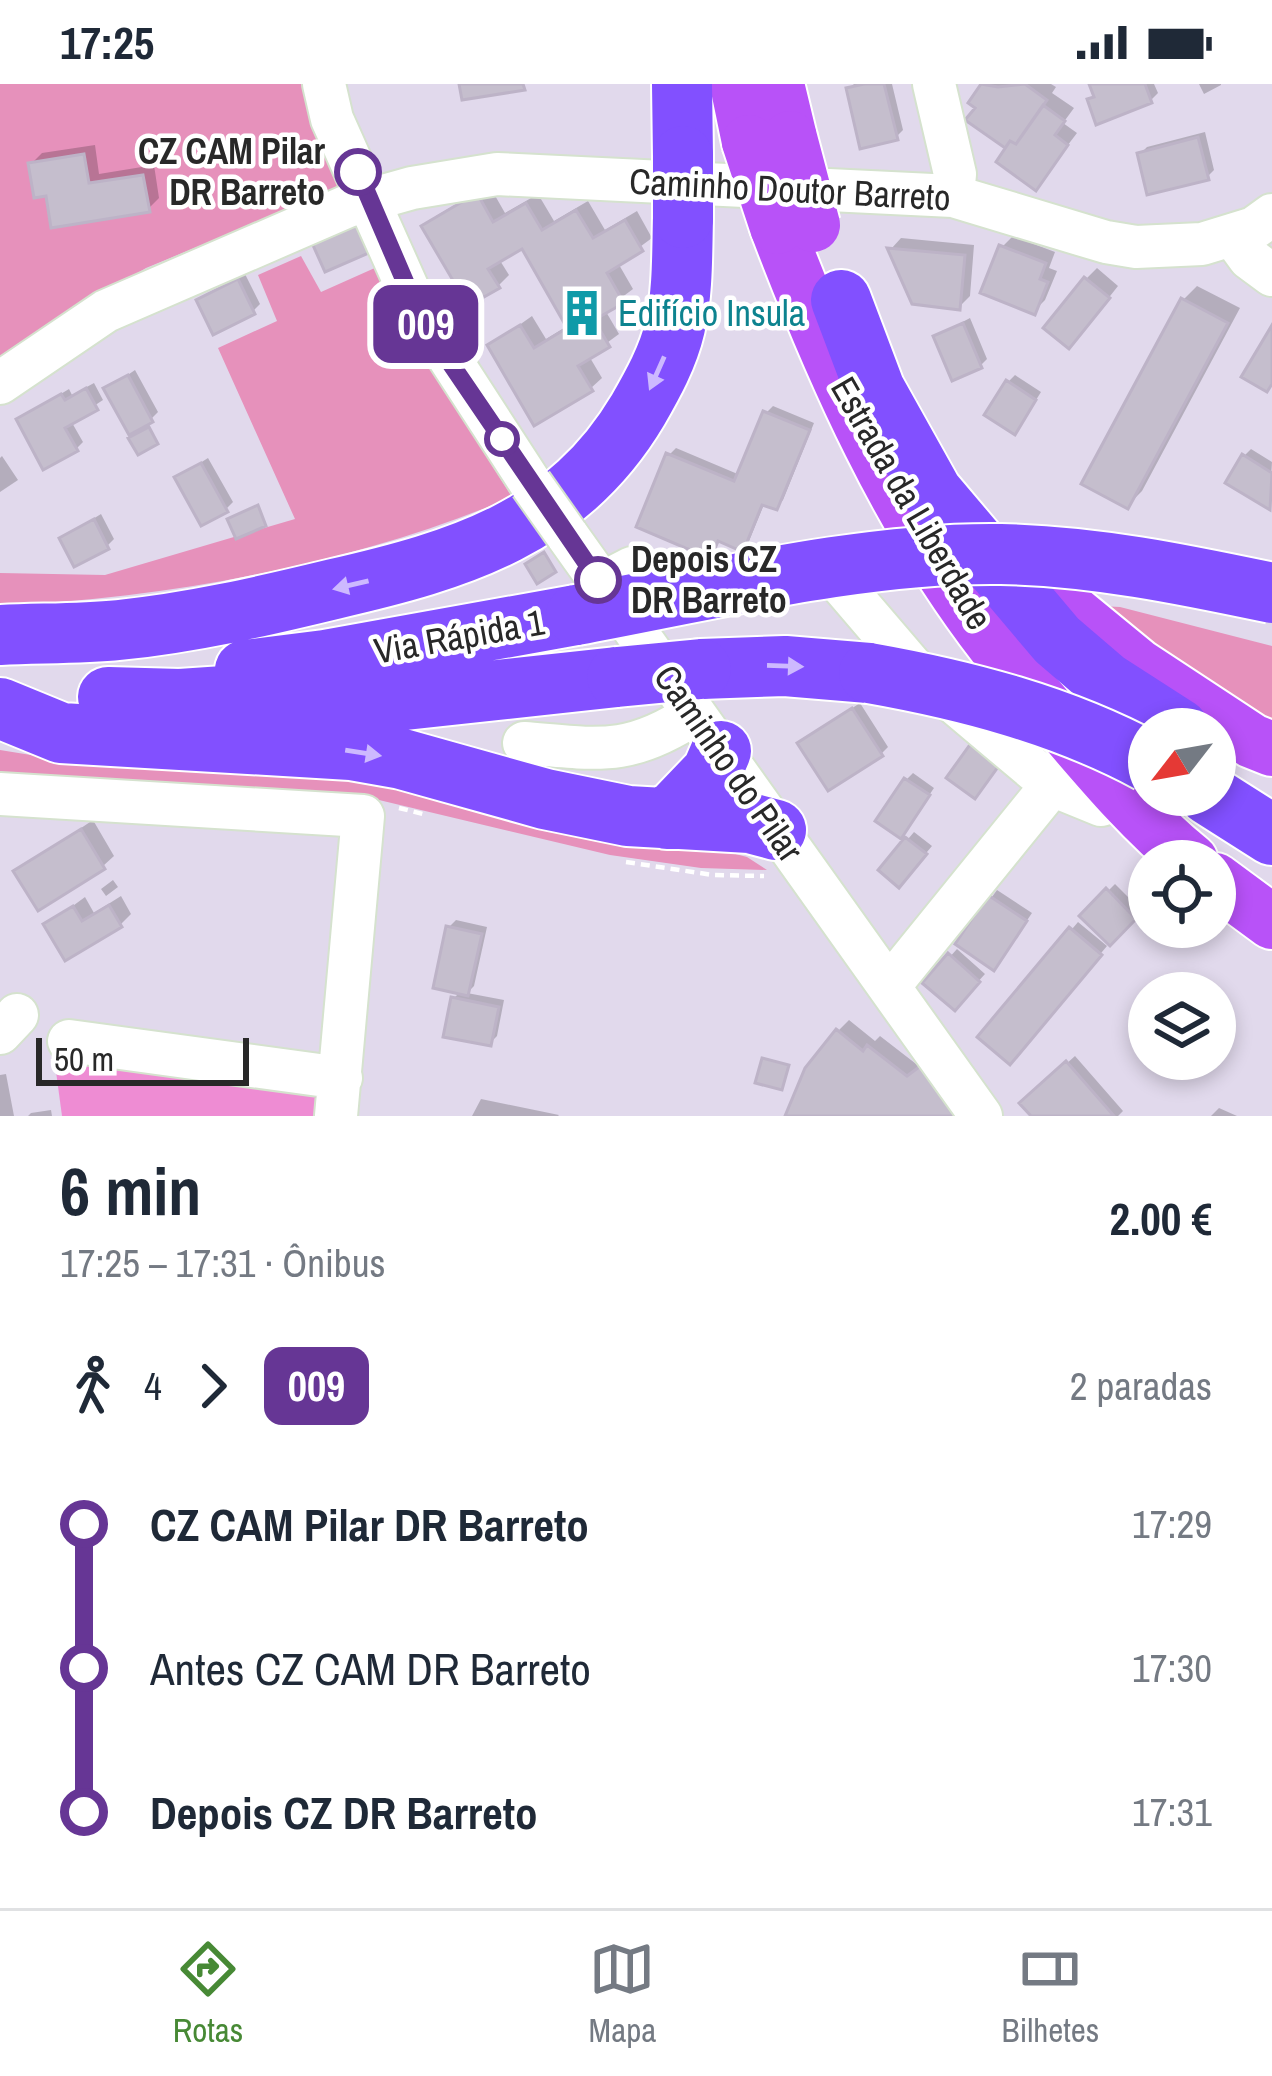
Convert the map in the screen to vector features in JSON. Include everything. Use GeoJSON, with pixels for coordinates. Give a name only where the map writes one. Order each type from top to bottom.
{"type":"FeatureCollection","features":[{"type":"Feature","properties":{"kind":"highway"},"geometry":{"type":"LineString","coordinates":[[0,635],[120,630],[427,568],[524,526],[579,485],[617,445],[657,378],[674,328],[682,276],[682,84]]}},
{"type":"Feature","properties":{"kind":"highway"},"geometry":{"type":"LineString","coordinates":[[841,300],[875,390],[932,492],[1057,640],[1106,682],[1146,708]]}},
{"type":"Feature","properties":{"kind":"highway","name":"Via Rápida 1"},"geometry":{"type":"LineString","coordinates":[[0,704],[173,720],[272,716],[844,568],[946,555],[1096,560],[1272,593]]}},
{"type":"Feature","properties":{"kind":"highway"},"geometry":{"type":"LineString","coordinates":[[597,630],[927,586],[1024,582],[1136,593],[1272,622]]}},
{"type":"Feature","properties":{"kind":"highway","name":"Via Rápida 1"},"geometry":{"type":"LineString","coordinates":[[0,657],[129,672],[237,670],[597,630],[705,711],[785,665],[869,674],[1011,706],[1069,726],[1128,774]]}},
{"type":"Feature","properties":{"kind":"highway"},"geometry":{"type":"LineString","coordinates":[[0,704],[61,734],[351,750],[628,816],[776,830]]}},
{"type":"Feature","properties":{"kind":"highway"},"geometry":{"type":"LineString","coordinates":[[667,819],[712,772],[705,711]]}},
{"type":"Feature","properties":{"kind":"highway"},"geometry":{"type":"LineString","coordinates":[[1236,766],[1272,789]]}},
{"type":"Feature","properties":{"kind":"highway"},"geometry":{"type":"LineString","coordinates":[[1236,812],[1272,835]]}},
{"type":"Feature","properties":{"kind":"main road","name":"Estrada da Liberdade"},"geometry":{"type":"LineString","coordinates":[[737,84],[770,140],[821,344],[924,539],[993,644],[1128,772]]}},
{"type":"Feature","properties":{"kind":"main road","name":"Estrada da Liberdade"},"geometry":{"type":"LineString","coordinates":[[770,140],[777,84]]}},
{"type":"Feature","properties":{"kind":"main road","name":"Estrada da Liberdade"},"geometry":{"type":"LineString","coordinates":[[795,226],[944,460],[1071,611],[1138,665],[1252,741],[1272,749]]}},
{"type":"Feature","properties":{"kind":"main road"},"geometry":{"type":"LineString","coordinates":[[1236,895],[1272,922]]}},
{"type":"Feature","properties":{"kind":"street","name":"Caminho do Pilar"},"geometry":{"type":"LineString","coordinates":[[325,84],[332,119],[415,305],[567,535],[597,630],[705,711],[776,830],[981,1116]]}},
{"type":"Feature","properties":{"kind":"street"},"geometry":{"type":"LineString","coordinates":[[934,84],[955,174],[953,196]]}},
{"type":"Feature","properties":{"kind":"street","name":"Caminho Doutor Barreto"},"geometry":{"type":"LineString","coordinates":[[0,383],[106,311],[370,198],[497,174],[953,196],[1136,247],[1202,244],[1261,223]]}},
{"type":"Feature","properties":{"kind":"street"},"geometry":{"type":"LineString","coordinates":[[1261,223],[1249,258],[1272,274]]}},
{"type":"Feature","properties":{"kind":"street"},"geometry":{"type":"LineString","coordinates":[[597,630],[632,568],[674,583],[824,564],[913,668],[1052,785],[1101,805],[1128,786]]}},
{"type":"Feature","properties":{"kind":"street"},"geometry":{"type":"LineString","coordinates":[[524,742],[629,746],[705,711]]}},
{"type":"Feature","properties":{"kind":"street"},"geometry":{"type":"LineString","coordinates":[[890,986],[1052,785]]}},
{"type":"Feature","properties":{"kind":"street"},"geometry":{"type":"LineString","coordinates":[[0,794],[364,817],[338,1097],[69,1041]]}},
{"type":"Feature","properties":{"kind":"shaded area"},"geometry":{"type":"Polygon","coordinates":[[[0,84],[316,84],[340,188],[146,268],[0,356],[0,84]]]}},
{"type":"Feature","properties":{"kind":"shaded area"},"geometry":{"type":"Polygon","coordinates":[[[301,256],[321,292],[377,267],[398,316],[512,497],[390,541],[261,574],[130,595],[0,606],[0,573],[105,575],[295,519],[218,348],[277,321],[258,275],[301,256]]]}},
{"type":"Feature","properties":{"kind":"shaded area"},"geometry":{"type":"Polygon","coordinates":[[[1080,605],[1120,607],[1272,646],[1272,770],[1236,739],[1236,708],[1200,708],[1080,605]]]}},
{"type":"Feature","properties":{"kind":"shaded area"},"geometry":{"type":"Polygon","coordinates":[[[0,750],[80,763],[320,771],[445,797],[607,843],[728,852],[767,870],[701,868],[610,855],[379,800],[0,784],[0,750]]]}},
{"type":"Feature","properties":{"kind":"shaded area"},"geometry":{"type":"Polygon","coordinates":[[[52,1042],[349,1079],[343,1116],[62,1116],[52,1042]]]}},
{"type":"Feature","properties":{"kind":"building"},"geometry":{"type":"Polygon","coordinates":[[[459,84],[523,84],[525,90],[462,100],[459,84]]]}},
{"type":"Feature","properties":{"kind":"building"},"geometry":{"type":"Polygon","coordinates":[[[884,84],[898,140],[860,149],[846,88],[884,84]]]}},
{"type":"Feature","properties":{"kind":"building"},"geometry":{"type":"Polygon","coordinates":[[[981,84],[1025,84],[1047,100],[1016,144],[1010,141],[1005,148],[965,120],[975,108],[968,103],[981,84]]]}},
{"type":"Feature","properties":{"kind":"building"},"geometry":{"type":"Polygon","coordinates":[[[1089,84],[1145,84],[1152,103],[1096,125],[1087,99],[1094,97],[1089,84]]]}},
{"type":"Feature","properties":{"kind":"building"},"geometry":{"type":"Polygon","coordinates":[[[1043,105],[1065,121],[1055,135],[1068,145],[1036,191],[996,162],[1010,141],[1016,144],[1043,105]]]}},
{"type":"Feature","properties":{"kind":"building"},"geometry":{"type":"Polygon","coordinates":[[[1198,137],[1209,180],[1147,195],[1137,153],[1198,137]]]}},
{"type":"Feature","properties":{"kind":"building"},"geometry":{"type":"Polygon","coordinates":[[[84,154],[89,183],[143,175],[150,212],[51,228],[46,196],[34,198],[28,163],[84,154]]]}},
{"type":"Feature","properties":{"kind":"building","name":"Edifício Insula"},"geometry":{"type":"Polygon","coordinates":[[[477,193],[493,222],[526,203],[542,230],[576,210],[593,238],[625,220],[643,251],[607,273],[624,303],[594,320],[610,347],[578,366],[593,391],[534,426],[487,345],[520,325],[534,348],[567,328],[522,249],[488,269],[500,288],[468,306],[421,226],[477,193]]]}},
{"type":"Feature","properties":{"kind":"building"},"geometry":{"type":"Polygon","coordinates":[[[358,222],[371,252],[325,272],[312,243],[358,222]]]}},
{"type":"Feature","properties":{"kind":"building"},"geometry":{"type":"Polygon","coordinates":[[[999,245],[1046,263],[1040,279],[1048,282],[1035,315],[980,293],[999,245]]]}},
{"type":"Feature","properties":{"kind":"building"},"geometry":{"type":"Polygon","coordinates":[[[887,248],[965,255],[960,310],[912,304],[887,248]]]}},
{"type":"Feature","properties":{"kind":"building"},"geometry":{"type":"Polygon","coordinates":[[[1084,277],[1110,298],[1069,349],[1043,328],[1084,277]]]}},
{"type":"Feature","properties":{"kind":"building"},"geometry":{"type":"Polygon","coordinates":[[[238,279],[255,314],[213,335],[196,300],[238,279]]]}},
{"type":"Feature","properties":{"kind":"building"},"geometry":{"type":"Polygon","coordinates":[[[1181,298],[1228,323],[1128,509],[1081,484],[1181,298]]]}},
{"type":"Feature","properties":{"kind":"building"},"geometry":{"type":"Polygon","coordinates":[[[963,323],[982,368],[952,381],[933,336],[963,323]]]}},
{"type":"Feature","properties":{"kind":"building"},"geometry":{"type":"Polygon","coordinates":[[[1272,325],[1272,384],[1267,392],[1241,377],[1272,325]]]}},
{"type":"Feature","properties":{"kind":"building"},"geometry":{"type":"Polygon","coordinates":[[[128,375],[153,422],[129,435],[103,388],[128,375]]]}},
{"type":"Feature","properties":{"kind":"building"},"geometry":{"type":"Polygon","coordinates":[[[1006,380],[1036,400],[1015,435],[984,415],[1006,380]]]}},
{"type":"Feature","properties":{"kind":"building"},"geometry":{"type":"Polygon","coordinates":[[[86,388],[98,410],[65,428],[78,451],[43,470],[16,419],[61,394],[65,400],[86,388]]]}},
{"type":"Feature","properties":{"kind":"building"},"geometry":{"type":"Polygon","coordinates":[[[763,411],[810,430],[777,510],[762,505],[743,552],[718,541],[711,559],[636,527],[666,453],[734,481],[763,411]]]}},
{"type":"Feature","properties":{"kind":"building"},"geometry":{"type":"Polygon","coordinates":[[[149,427],[158,444],[138,455],[128,438],[149,427]]]}},
{"type":"Feature","properties":{"kind":"building"},"geometry":{"type":"Polygon","coordinates":[[[1242,454],[1272,473],[1270,510],[1225,483],[1242,454]]]}},
{"type":"Feature","properties":{"kind":"building"},"geometry":{"type":"Polygon","coordinates":[[[201,463],[228,512],[201,526],[174,477],[201,463]]]}},
{"type":"Feature","properties":{"kind":"building"},"geometry":{"type":"Polygon","coordinates":[[[258,505],[266,526],[236,539],[227,519],[258,505]]]}},
{"type":"Feature","properties":{"kind":"building"},"geometry":{"type":"Polygon","coordinates":[[[94,519],[109,549],[74,567],[59,538],[94,519]]]}},
{"type":"Feature","properties":{"kind":"building"},"geometry":{"type":"Polygon","coordinates":[[[544,552],[556,572],[537,584],[525,564],[544,552]]]}},
{"type":"Feature","properties":{"kind":"building"},"geometry":{"type":"Polygon","coordinates":[[[852,708],[883,756],[828,791],[797,743],[852,708]]]}},
{"type":"Feature","properties":{"kind":"building"},"geometry":{"type":"Polygon","coordinates":[[[979,732],[1008,753],[975,799],[946,778],[979,732]]]}},
{"type":"Feature","properties":{"kind":"building"},"geometry":{"type":"Polygon","coordinates":[[[904,778],[930,795],[901,839],[875,821],[904,778]]]}},
{"type":"Feature","properties":{"kind":"building"},"geometry":{"type":"Polygon","coordinates":[[[81,829],[105,869],[38,911],[13,871],[81,829]]]}},
{"type":"Feature","properties":{"kind":"building"},"geometry":{"type":"Polygon","coordinates":[[[905,837],[927,854],[899,888],[878,870],[905,837]]]}},
{"type":"Feature","properties":{"kind":"building"},"geometry":{"type":"Polygon","coordinates":[[[1106,888],[1128,911],[1128,927],[1110,946],[1079,916],[1106,888]]]}},
{"type":"Feature","properties":{"kind":"building"},"geometry":{"type":"Polygon","coordinates":[[[988,895],[1027,921],[994,971],[955,944],[988,895]]]}},
{"type":"Feature","properties":{"kind":"building"},"geometry":{"type":"Polygon","coordinates":[[[109,905],[122,927],[65,961],[43,924],[73,906],[82,921],[109,905]]]}},
{"type":"Feature","properties":{"kind":"building"},"geometry":{"type":"Polygon","coordinates":[[[446,926],[482,934],[468,996],[433,988],[446,926]]]}},
{"type":"Feature","properties":{"kind":"building"},"geometry":{"type":"Polygon","coordinates":[[[1069,927],[1102,955],[1010,1065],[977,1037],[1069,927]]]}},
{"type":"Feature","properties":{"kind":"building"},"geometry":{"type":"Polygon","coordinates":[[[948,953],[980,982],[955,1011],[922,983],[948,953]]]}},
{"type":"Feature","properties":{"kind":"building"},"geometry":{"type":"Polygon","coordinates":[[[451,997],[499,1007],[491,1046],[443,1037],[451,997]]]}},
{"type":"Feature","properties":{"kind":"building"},"geometry":{"type":"Polygon","coordinates":[[[836,1029],[863,1051],[867,1045],[907,1076],[923,1064],[960,1116],[785,1116],[805,1068],[836,1029]]]}},
{"type":"Feature","properties":{"kind":"building"},"geometry":{"type":"Polygon","coordinates":[[[762,1058],[789,1065],[782,1090],[755,1083],[762,1058]]]}},
{"type":"Feature","properties":{"kind":"building"},"geometry":{"type":"Polygon","coordinates":[[[1066,1061],[1114,1116],[1031,1116],[1019,1103],[1066,1061]]]}},
{"type":"Feature","properties":{"kind":"bus line","name":"009"},"geometry":{"type":"LineString","coordinates":[[358,172],[415,305],[436,342],[598,580]]}},
{"type":"Feature","properties":{"kind":"place","name":"CZ CAM Pilar DR Barreto"},"geometry":{"type":"Point","coordinates":[358,172]}},
{"type":"Feature","properties":{"kind":"place","name":"Edifício Insula"},"geometry":{"type":"Point","coordinates":[582,313]}},
{"type":"Feature","properties":{"kind":"place","name":"Depois CZ DR Barreto"},"geometry":{"type":"Point","coordinates":[598,580]}}]}
